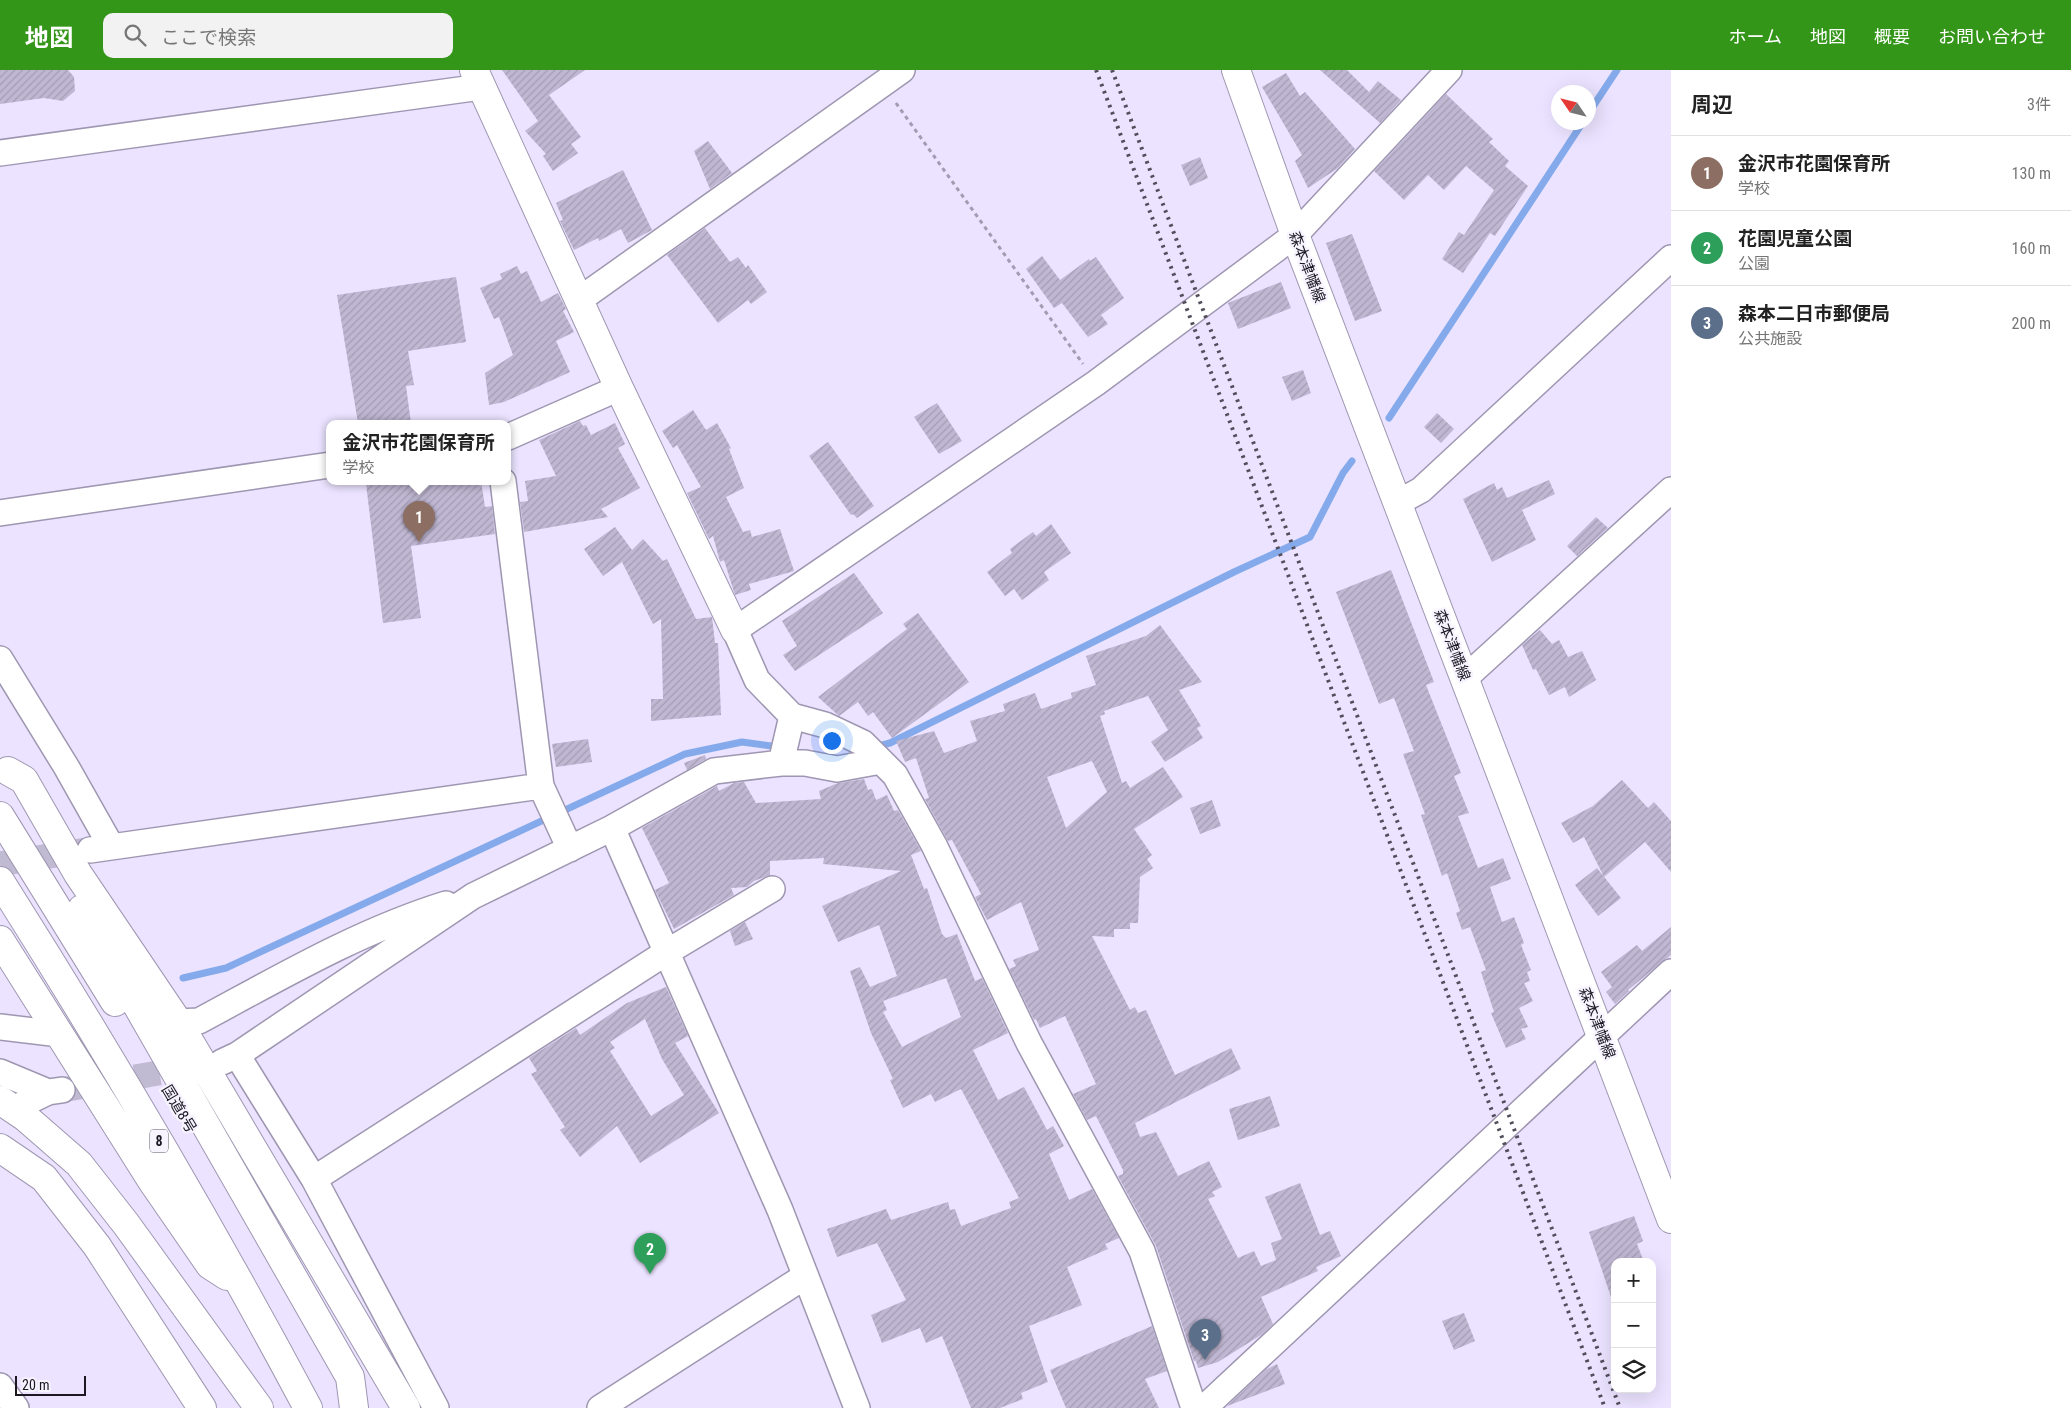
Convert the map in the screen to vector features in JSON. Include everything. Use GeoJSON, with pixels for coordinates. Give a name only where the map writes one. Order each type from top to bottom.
{"type":"FeatureCollection","features":[{"type":"Feature","properties":{"kind":"main road","name":"森本津幡線"},"geometry":{"type":"LineString","coordinates":[[1236,70],[1295,235],[1671,1219]]}},
{"type":"Feature","properties":{"kind":"main road"},"geometry":{"type":"LineString","coordinates":[[477,79],[619,388],[736,630]]}},
{"type":"Feature","properties":{"kind":"main road"},"geometry":{"type":"LineString","coordinates":[[4,763],[24,780],[78,874],[178,1022],[406,1408]]}},
{"type":"Feature","properties":{"kind":"main road"},"geometry":{"type":"LineString","coordinates":[[4,763],[66,882],[350,1377],[354,1408]]}},
{"type":"Feature","properties":{"kind":"main road","name":"国道8号"},"geometry":{"type":"LineString","coordinates":[[0,816],[245,1220],[348,1408]]}},
{"type":"Feature","properties":{"kind":"main road","name":"8"},"geometry":{"type":"LineString","coordinates":[[0,881],[95,1031],[243,1286],[308,1408]]}},
{"type":"Feature","properties":{"kind":"main road"},"geometry":{"type":"LineString","coordinates":[[0,940],[152,1181],[210,1265],[243,1286]]}},
{"type":"Feature","properties":{"kind":"main road"},"geometry":{"type":"LineString","coordinates":[[7,1105],[79,1164],[126,1224],[258,1408]]}},
{"type":"Feature","properties":{"kind":"main road"},"geometry":{"type":"LineString","coordinates":[[0,1148],[44,1178],[97,1246],[202,1408]]}},
{"type":"Feature","properties":{"kind":"street"},"geometry":{"type":"LineString","coordinates":[[873,752],[837,769],[805,763],[786,743],[736,630],[1096,382],[1295,235],[1450,70]]}},
{"type":"Feature","properties":{"kind":"street"},"geometry":{"type":"LineString","coordinates":[[579,300],[892,77]]}},
{"type":"Feature","properties":{"kind":"street"},"geometry":{"type":"LineString","coordinates":[[0,153],[477,79]]}},
{"type":"Feature","properties":{"kind":"street"},"geometry":{"type":"LineString","coordinates":[[1397,503],[1421,490],[1671,258]]}},
{"type":"Feature","properties":{"kind":"street"},"geometry":{"type":"LineString","coordinates":[[511,436],[619,388]]}},
{"type":"Feature","properties":{"kind":"street"},"geometry":{"type":"LineString","coordinates":[[0,513],[326,466]]}},
{"type":"Feature","properties":{"kind":"street"},"geometry":{"type":"LineString","coordinates":[[504,485],[549,803],[570,849]]}},
{"type":"Feature","properties":{"kind":"street"},"geometry":{"type":"LineString","coordinates":[[1465,678],[1671,490]]}},
{"type":"Feature","properties":{"kind":"street"},"geometry":{"type":"LineString","coordinates":[[0,659],[67,768],[100,848],[549,803]]}},
{"type":"Feature","properties":{"kind":"street"},"geometry":{"type":"LineString","coordinates":[[436,1408],[314,1179],[229,1058],[473,896],[612,828],[714,771],[786,743],[825,725],[873,752],[896,775],[934,845],[1030,1042],[1142,1251],[1194,1408]]}},
{"type":"Feature","properties":{"kind":"street"},"geometry":{"type":"LineString","coordinates":[[612,828],[780,1210],[804,1277],[857,1408]]}},
{"type":"Feature","properties":{"kind":"street"},"geometry":{"type":"LineString","coordinates":[[314,1179],[667,952],[772,889]]}},
{"type":"Feature","properties":{"kind":"street"},"geometry":{"type":"LineString","coordinates":[[178,1022],[199,1021],[317,958],[414,914],[473,896]]}},
{"type":"Feature","properties":{"kind":"street"},"geometry":{"type":"LineString","coordinates":[[1204,1408],[1671,972]]}},
{"type":"Feature","properties":{"kind":"street"},"geometry":{"type":"LineString","coordinates":[[0,1027],[60,1034]]}},
{"type":"Feature","properties":{"kind":"street"},"geometry":{"type":"LineString","coordinates":[[0,1072],[55,1091],[7,1105]]}},
{"type":"Feature","properties":{"kind":"street"},"geometry":{"type":"LineString","coordinates":[[600,1408],[804,1277]]}},
{"type":"Feature","properties":{"kind":"street"},"geometry":{"type":"LineString","coordinates":[[0,1386],[16,1408]]}},
{"type":"Feature","properties":{"kind":"path"},"geometry":{"type":"LineString","coordinates":[[892,77],[1096,382]]}},
{"type":"Feature","properties":{"kind":"building"},"geometry":{"type":"Polygon","coordinates":[[[0,70],[68,70],[74,77],[75,91],[63,101],[44,98],[0,104],[0,70]]]}},
{"type":"Feature","properties":{"kind":"building"},"geometry":{"type":"Polygon","coordinates":[[[502,70],[585,70],[549,95],[581,137],[571,144],[578,153],[553,171],[543,156],[546,154],[525,131],[538,121],[502,70]]]}},
{"type":"Feature","properties":{"kind":"building"},"geometry":{"type":"Polygon","coordinates":[[[1320,70],[1347,70],[1369,92],[1378,81],[1401,100],[1380,123],[1320,70]]]}},
{"type":"Feature","properties":{"kind":"building"},"geometry":{"type":"Polygon","coordinates":[[[1286,73],[1300,96],[1305,92],[1355,149],[1338,168],[1308,188],[1295,161],[1302,155],[1262,87],[1286,73]]]}},
{"type":"Feature","properties":{"kind":"building"},"geometry":{"type":"Polygon","coordinates":[[[1446,94],[1493,139],[1489,142],[1509,161],[1505,166],[1528,186],[1495,236],[1490,233],[1463,273],[1442,259],[1459,232],[1464,235],[1494,190],[1466,166],[1444,190],[1428,175],[1404,200],[1374,171],[1446,94]]]}},
{"type":"Feature","properties":{"kind":"building"},"geometry":{"type":"Polygon","coordinates":[[[708,141],[732,173],[710,189],[694,151],[708,141]]]}},
{"type":"Feature","properties":{"kind":"building"},"geometry":{"type":"Polygon","coordinates":[[[1200,157],[1208,178],[1190,186],[1181,165],[1200,157]]]}},
{"type":"Feature","properties":{"kind":"building"},"geometry":{"type":"Polygon","coordinates":[[[623,170],[652,230],[628,243],[621,229],[599,241],[598,238],[574,250],[560,221],[563,220],[556,203],[623,170]]]}},
{"type":"Feature","properties":{"kind":"building"},"geometry":{"type":"Polygon","coordinates":[[[705,228],[730,262],[738,257],[746,268],[748,265],[767,292],[751,304],[748,300],[718,323],[667,255],[705,228]]]}},
{"type":"Feature","properties":{"kind":"building"},"geometry":{"type":"Polygon","coordinates":[[[1352,234],[1382,311],[1355,321],[1326,243],[1352,234]]]}},
{"type":"Feature","properties":{"kind":"building"},"geometry":{"type":"Polygon","coordinates":[[[1042,256],[1060,280],[1089,259],[1090,261],[1096,257],[1124,298],[1101,315],[1108,324],[1088,337],[1062,303],[1054,308],[1026,269],[1042,256]]]}},
{"type":"Feature","properties":{"kind":"building"},"geometry":{"type":"Polygon","coordinates":[[[517,266],[521,274],[527,271],[541,302],[558,293],[566,309],[563,311],[574,332],[556,341],[570,372],[504,402],[489,405],[485,373],[513,355],[499,317],[494,319],[480,288],[502,279],[500,274],[517,266]]]}},
{"type":"Feature","properties":{"kind":"building"},"geometry":{"type":"Polygon","coordinates":[[[456,277],[466,342],[408,351],[414,385],[406,386],[411,420],[358,420],[337,295],[456,277]]]}},
{"type":"Feature","properties":{"kind":"building"},"geometry":{"type":"Polygon","coordinates":[[[1281,282],[1291,308],[1238,329],[1228,303],[1281,282]]]}},
{"type":"Feature","properties":{"kind":"building"},"geometry":{"type":"Polygon","coordinates":[[[1303,370],[1311,393],[1292,401],[1282,377],[1303,370]]]}},
{"type":"Feature","properties":{"kind":"building"},"geometry":{"type":"Polygon","coordinates":[[[937,403],[962,441],[939,454],[914,417],[937,403]]]}},
{"type":"Feature","properties":{"kind":"building"},"geometry":{"type":"Polygon","coordinates":[[[693,410],[706,430],[717,423],[731,448],[729,449],[744,488],[726,497],[743,532],[750,530],[752,537],[780,529],[794,571],[749,584],[751,590],[735,595],[724,560],[720,562],[713,536],[709,539],[687,493],[701,487],[677,445],[673,448],[662,431],[693,410]]]}},
{"type":"Feature","properties":{"kind":"building"},"geometry":{"type":"Polygon","coordinates":[[[1437,413],[1454,429],[1441,443],[1424,427],[1437,413]]]}},
{"type":"Feature","properties":{"kind":"building"},"geometry":{"type":"Polygon","coordinates":[[[580,421],[583,426],[586,425],[591,435],[615,423],[625,444],[618,448],[640,488],[601,509],[608,517],[524,532],[520,502],[528,501],[525,481],[556,476],[539,440],[580,421]]]}},
{"type":"Feature","properties":{"kind":"building"},"geometry":{"type":"Polygon","coordinates":[[[828,442],[874,506],[857,518],[853,514],[851,515],[809,456],[828,442]]]}},
{"type":"Feature","properties":{"kind":"building"},"geometry":{"type":"Polygon","coordinates":[[[1549,480],[1555,494],[1522,510],[1536,540],[1492,562],[1463,499],[1494,483],[1497,490],[1502,487],[1507,498],[1549,480]]]}},
{"type":"Feature","properties":{"kind":"building"},"geometry":{"type":"Polygon","coordinates":[[[366,485],[482,485],[485,507],[492,506],[495,534],[411,546],[421,618],[383,623],[366,485]]]}},
{"type":"Feature","properties":{"kind":"building"},"geometry":{"type":"Polygon","coordinates":[[[1596,517],[1608,528],[1577,556],[1567,546],[1596,517]]]}},
{"type":"Feature","properties":{"kind":"building"},"geometry":{"type":"Polygon","coordinates":[[[1051,524],[1071,553],[1044,572],[1049,580],[1022,600],[1014,589],[1005,596],[987,572],[1012,553],[1010,549],[1033,532],[1036,536],[1051,524]]]}},
{"type":"Feature","properties":{"kind":"building"},"geometry":{"type":"Polygon","coordinates":[[[615,527],[632,550],[643,539],[663,561],[667,559],[696,619],[712,617],[715,643],[718,643],[721,715],[651,721],[651,699],[663,699],[661,619],[653,624],[622,562],[603,576],[584,549],[615,527]]]}},
{"type":"Feature","properties":{"kind":"building"},"geometry":{"type":"Polygon","coordinates":[[[1391,570],[1434,682],[1426,685],[1461,773],[1454,776],[1469,813],[1458,816],[1478,868],[1503,858],[1511,879],[1490,887],[1502,922],[1514,917],[1524,943],[1521,945],[1531,970],[1527,972],[1530,981],[1524,983],[1533,1001],[1519,1008],[1528,1027],[1521,1029],[1526,1039],[1506,1048],[1491,1013],[1494,1012],[1481,972],[1486,970],[1470,927],[1462,930],[1456,913],[1460,911],[1447,873],[1442,876],[1421,815],[1425,814],[1403,754],[1414,751],[1394,698],[1379,704],[1336,592],[1391,570]]]}},
{"type":"Feature","properties":{"kind":"building"},"geometry":{"type":"Polygon","coordinates":[[[854,573],[883,613],[795,671],[783,655],[797,646],[782,621],[854,573]]]}},
{"type":"Feature","properties":{"kind":"building"},"geometry":{"type":"Polygon","coordinates":[[[918,613],[969,682],[892,738],[873,712],[868,716],[858,702],[839,716],[818,697],[907,629],[903,624],[918,613]]]}},
{"type":"Feature","properties":{"kind":"building"},"geometry":{"type":"Polygon","coordinates":[[[1160,625],[1202,682],[1179,690],[1201,726],[1197,728],[1203,738],[1165,762],[1151,742],[1168,730],[1148,696],[1104,711],[1105,714],[1100,716],[1122,783],[1126,781],[1130,788],[1163,767],[1183,797],[1134,829],[1152,855],[1147,859],[1153,868],[1140,877],[1138,923],[1130,923],[1130,929],[1114,929],[1114,937],[1092,936],[1130,1010],[1135,1007],[1138,1013],[1146,1010],[1175,1075],[1231,1048],[1241,1069],[1135,1123],[1140,1137],[1156,1132],[1178,1176],[1209,1161],[1222,1187],[1212,1192],[1215,1196],[1208,1199],[1238,1258],[1254,1251],[1261,1266],[1276,1260],[1271,1243],[1282,1239],[1265,1197],[1300,1183],[1320,1235],[1330,1231],[1341,1256],[1316,1267],[1318,1271],[1261,1297],[1273,1324],[1261,1335],[1218,1362],[1198,1368],[1196,1361],[1194,1361],[1156,1246],[1118,1176],[1123,1174],[1123,1170],[1096,1116],[1087,1120],[1073,1094],[1096,1084],[1065,1016],[1040,1028],[1036,1019],[1034,1020],[1009,969],[1016,966],[1013,960],[1039,950],[1021,902],[987,920],[975,897],[981,894],[952,840],[948,841],[925,799],[929,798],[916,758],[905,762],[896,741],[934,731],[944,753],[977,741],[970,721],[1005,711],[1003,704],[1035,693],[1041,709],[1072,698],[1071,693],[1096,685],[1086,656],[1146,636],[1160,625]],[[1092,761],[1047,777],[1066,828],[1107,792],[1092,761]]]}},
{"type":"Feature","properties":{"kind":"building"},"geometry":{"type":"Polygon","coordinates":[[[1540,630],[1552,644],[1559,640],[1568,657],[1582,651],[1596,680],[1569,697],[1565,687],[1549,695],[1536,669],[1533,670],[1522,645],[1540,630]]]}},
{"type":"Feature","properties":{"kind":"building"},"geometry":{"type":"Polygon","coordinates":[[[588,739],[592,762],[556,767],[552,744],[588,739]]]}},
{"type":"Feature","properties":{"kind":"building"},"geometry":{"type":"Polygon","coordinates":[[[705,755],[706,759],[687,770],[684,763],[705,755]]]}},
{"type":"Feature","properties":{"kind":"building"},"geometry":{"type":"Polygon","coordinates":[[[864,779],[868,790],[872,789],[876,800],[887,795],[894,811],[898,810],[921,851],[911,855],[924,889],[927,888],[942,934],[946,938],[957,934],[975,981],[982,978],[1008,1033],[973,1050],[998,1100],[1024,1087],[1047,1130],[1053,1126],[1064,1146],[1049,1154],[1069,1200],[1092,1189],[1119,1238],[1105,1244],[1108,1249],[1067,1267],[1082,1305],[1029,1326],[1048,1382],[1021,1393],[1023,1399],[1000,1408],[971,1408],[942,1336],[926,1343],[920,1328],[882,1343],[871,1315],[906,1300],[877,1243],[837,1257],[827,1229],[886,1209],[891,1220],[948,1202],[950,1210],[955,1209],[961,1226],[1011,1208],[1009,1202],[1019,1198],[961,1089],[935,1102],[931,1094],[903,1108],[890,1080],[893,1079],[871,1033],[850,971],[860,967],[870,987],[897,976],[879,925],[838,942],[822,906],[901,871],[823,864],[824,858],[770,861],[770,875],[754,881],[747,887],[731,888],[734,895],[674,929],[655,890],[669,883],[642,828],[717,786],[719,791],[734,783],[744,782],[756,803],[821,799],[819,791],[838,783],[864,779]],[[946,978],[883,1001],[887,1010],[883,1012],[902,1047],[961,1017],[946,978]]]}},
{"type":"Feature","properties":{"kind":"building"},"geometry":{"type":"Polygon","coordinates":[[[1622,780],[1648,808],[1654,802],[1671,821],[1671,872],[1645,842],[1604,877],[1584,837],[1573,843],[1561,823],[1593,806],[1622,780]]]}},
{"type":"Feature","properties":{"kind":"building"},"geometry":{"type":"Polygon","coordinates":[[[1212,800],[1221,826],[1200,834],[1190,808],[1212,800]]]}},
{"type":"Feature","properties":{"kind":"building"},"geometry":{"type":"Polygon","coordinates":[[[1597,868],[1621,898],[1598,916],[1575,885],[1597,868]]]}},
{"type":"Feature","properties":{"kind":"building"},"geometry":{"type":"Polygon","coordinates":[[[745,922],[753,939],[735,946],[730,931],[745,922]]]}},
{"type":"Feature","properties":{"kind":"building"},"geometry":{"type":"Polygon","coordinates":[[[1671,927],[1671,955],[1628,990],[1615,1004],[1606,992],[1612,987],[1601,972],[1637,945],[1642,951],[1671,927]]]}},
{"type":"Feature","properties":{"kind":"building"},"geometry":{"type":"Polygon","coordinates":[[[666,987],[688,1036],[675,1043],[719,1113],[640,1163],[617,1126],[580,1157],[560,1130],[565,1127],[531,1074],[537,1071],[529,1058],[576,1028],[580,1035],[627,1003],[666,987]],[[645,1019],[610,1042],[615,1048],[610,1051],[651,1116],[684,1095],[662,1059],[645,1019]]]}},
{"type":"Feature","properties":{"kind":"building"},"geometry":{"type":"Polygon","coordinates":[[[1270,1096],[1280,1126],[1238,1140],[1229,1109],[1270,1096]]]}},
{"type":"Feature","properties":{"kind":"building"},"geometry":{"type":"Polygon","coordinates":[[[1634,1216],[1643,1241],[1637,1244],[1642,1258],[1611,1258],[1611,1297],[1589,1232],[1634,1216]]]}},
{"type":"Feature","properties":{"kind":"building"},"geometry":{"type":"Polygon","coordinates":[[[1464,1313],[1475,1341],[1454,1350],[1442,1321],[1464,1313]]]}},
{"type":"Feature","properties":{"kind":"building"},"geometry":{"type":"Polygon","coordinates":[[[1152,1326],[1167,1371],[1145,1379],[1159,1408],[1066,1408],[1050,1370],[1152,1326]]]}},
{"type":"Feature","properties":{"kind":"building"},"geometry":{"type":"Polygon","coordinates":[[[1277,1364],[1285,1384],[1227,1406],[1267,1369],[1277,1364]]]}},
{"type":"Feature","properties":{"kind":"waterway"},"geometry":{"type":"LineString","coordinates":[[1596,102],[1617,70]]}},
{"type":"Feature","properties":{"kind":"waterway"},"geometry":{"type":"LineString","coordinates":[[1389,418],[1578,130]]}},
{"type":"Feature","properties":{"kind":"waterway"},"geometry":{"type":"LineString","coordinates":[[875,747],[890,743],[1234,572],[1310,537],[1343,473],[1352,461]]}},
{"type":"Feature","properties":{"kind":"waterway"},"geometry":{"type":"LineString","coordinates":[[183,978],[226,968],[685,754],[742,742],[779,747]]}},
{"type":"Feature","properties":{"kind":"tunnel"},"geometry":{"type":"LineString","coordinates":[[0,864],[86,850]]}},
{"type":"Feature","properties":{"kind":"tunnel"},"geometry":{"type":"LineString","coordinates":[[62,1090],[192,1067]]}},
{"type":"Feature","properties":{"kind":"railway"},"geometry":{"type":"LineString","coordinates":[[1096,70],[1605,1408]]}},
{"type":"Feature","properties":{"kind":"railway"},"geometry":{"type":"LineString","coordinates":[[1112,70],[1620,1408]]}},
{"type":"Feature","properties":{"kind":"place","name":"金沢市花園保育所"},"geometry":{"type":"Point","coordinates":[419,542]}},
{"type":"Feature","properties":{"kind":"place","name":"花園児童公園"},"geometry":{"type":"Point","coordinates":[650,1274]}},
{"type":"Feature","properties":{"kind":"place","name":"森本二日市郵便局"},"geometry":{"type":"Point","coordinates":[1205,1360]}}]}
